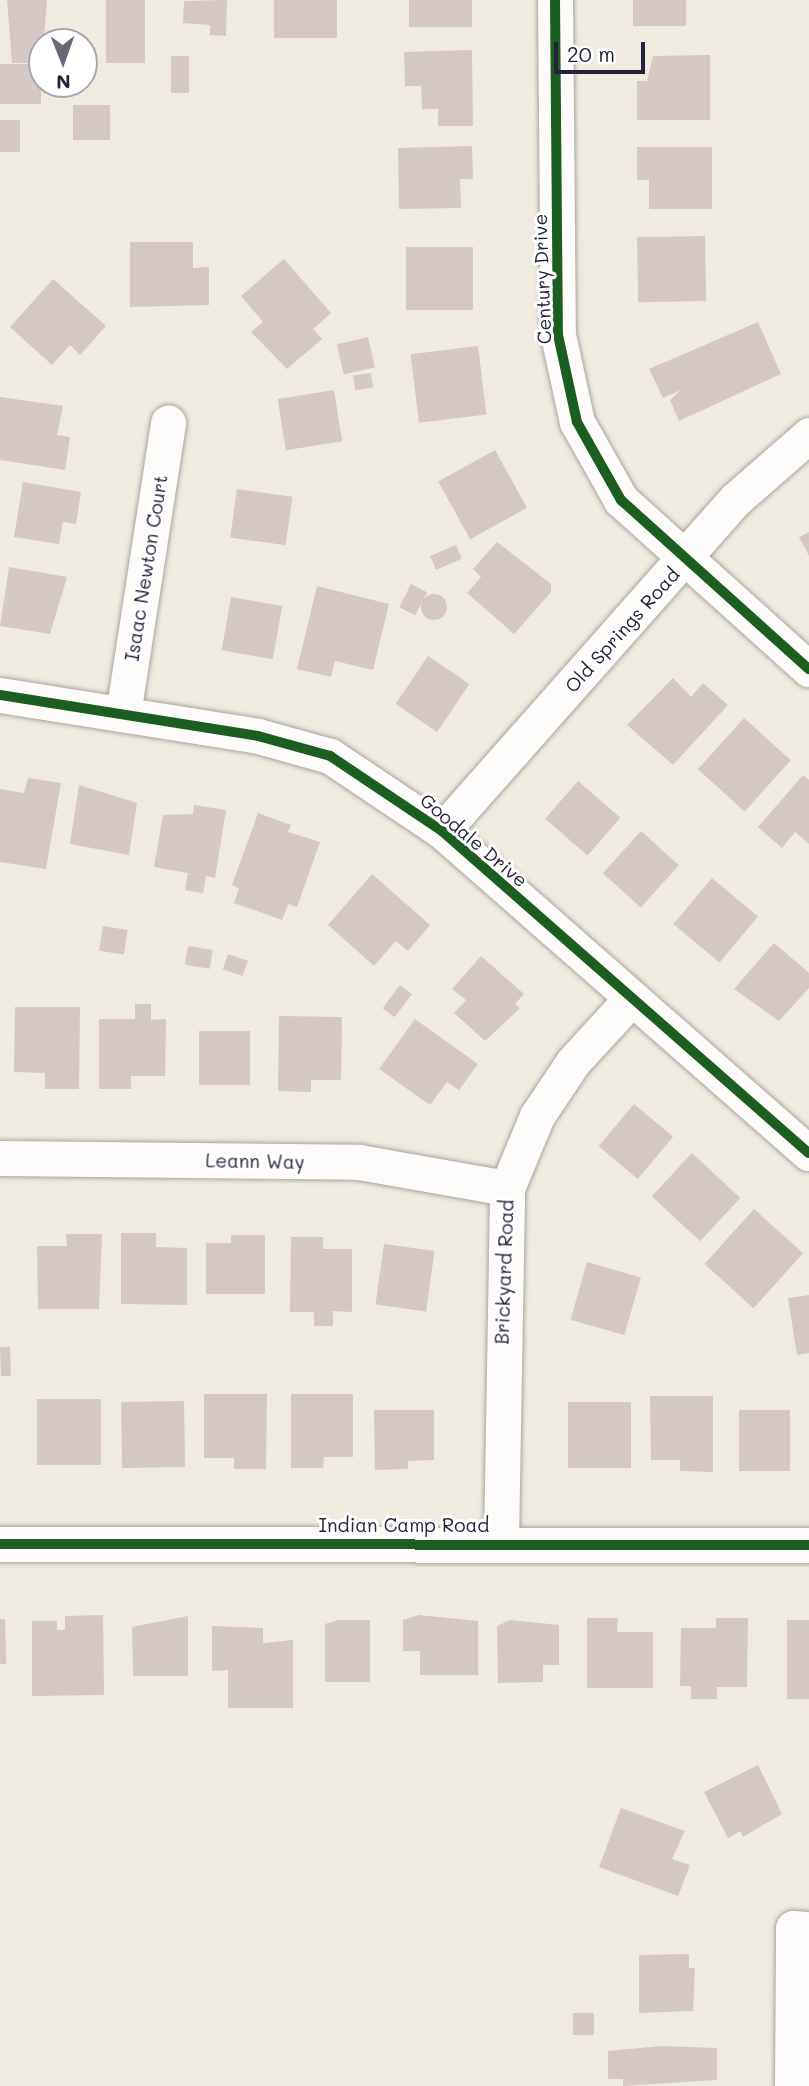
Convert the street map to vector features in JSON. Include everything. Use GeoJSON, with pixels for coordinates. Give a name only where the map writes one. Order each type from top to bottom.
{"type":"FeatureCollection","features":[{"type":"Feature","properties":{"kind":"street","name":"Century Drive"},"geometry":{"type":"LineString","coordinates":[[555,0],[558,335],[577,422],[621,500],[684,560],[809,669]]}},
{"type":"Feature","properties":{"kind":"street","name":"Isaac Newton Court"},"geometry":{"type":"LineString","coordinates":[[123,714],[168,422]]}},
{"type":"Feature","properties":{"kind":"street","name":"Old Springs Road"},"geometry":{"type":"LineString","coordinates":[[442,831],[736,499],[809,435]]}},
{"type":"Feature","properties":{"kind":"street","name":"Goodale Drive"},"geometry":{"type":"LineString","coordinates":[[0,695],[258,736],[330,756],[442,831],[809,1153]]}},
{"type":"Feature","properties":{"kind":"street","name":"Brickyard Road"},"geometry":{"type":"LineString","coordinates":[[501,1542],[507,1188],[537,1116],[573,1062],[631,999]]}},
{"type":"Feature","properties":{"kind":"street","name":"Leann Way"},"geometry":{"type":"LineString","coordinates":[[0,1158],[359,1162],[507,1188]]}},
{"type":"Feature","properties":{"kind":"street","name":"Indian Camp Road"},"geometry":{"type":"LineString","coordinates":[[0,1544],[501,1542],[809,1545]]}},
{"type":"Feature","properties":{"kind":"street"},"geometry":{"type":"LineString","coordinates":[[792,2086],[801,1928]]}},
{"type":"Feature","properties":{"kind":"building"},"geometry":{"type":"Polygon","coordinates":[[[7,0],[47,0],[45,28],[28,28],[28,63],[12,63],[7,0]]]}},
{"type":"Feature","properties":{"kind":"building"},"geometry":{"type":"Polygon","coordinates":[[[106,0],[145,0],[145,63],[106,63],[106,0]]]}},
{"type":"Feature","properties":{"kind":"building"},"geometry":{"type":"Polygon","coordinates":[[[227,0],[226,36],[210,35],[210,25],[183,23],[184,1],[227,0]]]}},
{"type":"Feature","properties":{"kind":"building"},"geometry":{"type":"Polygon","coordinates":[[[274,0],[337,0],[337,38],[274,38],[274,0]]]}},
{"type":"Feature","properties":{"kind":"building"},"geometry":{"type":"Polygon","coordinates":[[[409,0],[472,0],[472,27],[409,27],[409,0]]]}},
{"type":"Feature","properties":{"kind":"building"},"geometry":{"type":"Polygon","coordinates":[[[633,0],[686,0],[686,26],[633,26],[633,0]]]}},
{"type":"Feature","properties":{"kind":"building"},"geometry":{"type":"Polygon","coordinates":[[[472,50],[473,126],[438,126],[438,109],[422,109],[421,86],[405,86],[404,52],[472,50]]]}},
{"type":"Feature","properties":{"kind":"building"},"geometry":{"type":"Polygon","coordinates":[[[710,55],[710,120],[637,120],[637,81],[647,81],[653,56],[710,55]]]}},
{"type":"Feature","properties":{"kind":"building"},"geometry":{"type":"Polygon","coordinates":[[[171,56],[189,56],[189,93],[171,93],[171,56]]]}},
{"type":"Feature","properties":{"kind":"building"},"geometry":{"type":"Polygon","coordinates":[[[0,64],[28,64],[28,98],[41,98],[41,104],[0,104],[0,64]]]}},
{"type":"Feature","properties":{"kind":"building"},"geometry":{"type":"Polygon","coordinates":[[[73,105],[110,105],[110,140],[73,140],[73,105]]]}},
{"type":"Feature","properties":{"kind":"building"},"geometry":{"type":"Polygon","coordinates":[[[0,120],[20,120],[20,152],[0,152],[0,120]]]}},
{"type":"Feature","properties":{"kind":"building"},"geometry":{"type":"Polygon","coordinates":[[[472,146],[473,179],[460,179],[461,208],[399,209],[398,148],[472,146]]]}},
{"type":"Feature","properties":{"kind":"building"},"geometry":{"type":"Polygon","coordinates":[[[637,147],[712,147],[712,209],[649,209],[649,180],[637,180],[637,147]]]}},
{"type":"Feature","properties":{"kind":"building"},"geometry":{"type":"Polygon","coordinates":[[[705,236],[706,301],[638,302],[637,237],[705,236]]]}},
{"type":"Feature","properties":{"kind":"building"},"geometry":{"type":"Polygon","coordinates":[[[130,242],[193,242],[193,268],[209,267],[209,305],[130,307],[130,242]]]}},
{"type":"Feature","properties":{"kind":"building"},"geometry":{"type":"Polygon","coordinates":[[[406,247],[473,247],[473,310],[406,310],[406,247]]]}},
{"type":"Feature","properties":{"kind":"building"},"geometry":{"type":"Polygon","coordinates":[[[284,259],[331,313],[313,329],[322,339],[287,369],[251,332],[263,322],[241,296],[284,259]]]}},
{"type":"Feature","properties":{"kind":"building"},"geometry":{"type":"Polygon","coordinates":[[[53,279],[106,326],[80,355],[70,345],[52,365],[10,327],[53,279]]]}},
{"type":"Feature","properties":{"kind":"building"},"geometry":{"type":"Polygon","coordinates":[[[758,322],[781,374],[679,421],[670,400],[681,390],[663,398],[649,369],[758,322]]]}},
{"type":"Feature","properties":{"kind":"building"},"geometry":{"type":"Polygon","coordinates":[[[368,337],[375,367],[344,374],[337,344],[368,337]]]}},
{"type":"Feature","properties":{"kind":"building"},"geometry":{"type":"Polygon","coordinates":[[[478,346],[486,414],[419,423],[411,354],[478,346]]]}},
{"type":"Feature","properties":{"kind":"building"},"geometry":{"type":"Polygon","coordinates":[[[371,373],[373,388],[355,390],[353,376],[371,373]]]}},
{"type":"Feature","properties":{"kind":"building"},"geometry":{"type":"Polygon","coordinates":[[[334,390],[342,441],[286,450],[278,399],[334,390]]]}},
{"type":"Feature","properties":{"kind":"building"},"geometry":{"type":"Polygon","coordinates":[[[0,397],[63,406],[57,435],[70,437],[65,470],[0,460],[0,397]]]}},
{"type":"Feature","properties":{"kind":"building"},"geometry":{"type":"Polygon","coordinates":[[[495,450],[527,508],[470,539],[438,482],[495,450]]]}},
{"type":"Feature","properties":{"kind":"building"},"geometry":{"type":"Polygon","coordinates":[[[23,482],[81,492],[76,524],[63,522],[59,544],[14,537],[23,482]]]}},
{"type":"Feature","properties":{"kind":"building"},"geometry":{"type":"Polygon","coordinates":[[[237,489],[292,497],[286,545],[230,538],[237,489]]]}},
{"type":"Feature","properties":{"kind":"building"},"geometry":{"type":"Polygon","coordinates":[[[809,532],[809,556],[799,537],[809,532]]]}},
{"type":"Feature","properties":{"kind":"building"},"geometry":{"type":"Polygon","coordinates":[[[497,542],[551,584],[551,592],[514,634],[467,593],[481,577],[473,569],[497,542]]]}},
{"type":"Feature","properties":{"kind":"building"},"geometry":{"type":"Polygon","coordinates":[[[456,545],[462,559],[436,570],[430,556],[456,545]]]}},
{"type":"Feature","properties":{"kind":"building"},"geometry":{"type":"Polygon","coordinates":[[[9,567],[67,577],[50,634],[0,626],[9,567]]]}},
{"type":"Feature","properties":{"kind":"building"},"geometry":{"type":"Polygon","coordinates":[[[411,584],[427,592],[415,615],[399,607],[411,584]]]}},
{"type":"Feature","properties":{"kind":"building"},"geometry":{"type":"Polygon","coordinates":[[[317,586],[389,604],[373,670],[335,661],[331,677],[297,669],[317,586]]]}},
{"type":"Feature","properties":{"kind":"building"},"geometry":{"type":"Polygon","coordinates":[[[434,594],[443,598],[447,607],[443,616],[434,620],[425,616],[421,607],[425,598],[434,594]]]}},
{"type":"Feature","properties":{"kind":"building"},"geometry":{"type":"Polygon","coordinates":[[[231,597],[282,606],[273,659],[222,650],[231,597]]]}},
{"type":"Feature","properties":{"kind":"building"},"geometry":{"type":"Polygon","coordinates":[[[428,656],[469,684],[437,732],[396,704],[428,656]]]}},
{"type":"Feature","properties":{"kind":"building"},"geometry":{"type":"Polygon","coordinates":[[[673,678],[691,697],[703,683],[728,705],[673,765],[627,725],[673,678]]]}},
{"type":"Feature","properties":{"kind":"building"},"geometry":{"type":"Polygon","coordinates":[[[744,718],[791,760],[745,811],[698,769],[744,718]]]}},
{"type":"Feature","properties":{"kind":"building"},"geometry":{"type":"Polygon","coordinates":[[[803,775],[809,780],[809,844],[795,832],[782,848],[758,827],[803,775]]]}},
{"type":"Feature","properties":{"kind":"building"},"geometry":{"type":"Polygon","coordinates":[[[28,778],[61,783],[46,869],[0,862],[0,789],[24,793],[28,778]]]}},
{"type":"Feature","properties":{"kind":"building"},"geometry":{"type":"Polygon","coordinates":[[[578,781],[620,818],[587,855],[545,819],[578,781]]]}},
{"type":"Feature","properties":{"kind":"building"},"geometry":{"type":"Polygon","coordinates":[[[79,785],[137,803],[129,855],[70,844],[79,785]]]}},
{"type":"Feature","properties":{"kind":"building"},"geometry":{"type":"Polygon","coordinates":[[[194,805],[226,810],[215,878],[206,876],[203,893],[185,890],[188,873],[154,867],[163,815],[193,814],[194,805]]]}},
{"type":"Feature","properties":{"kind":"building"},"geometry":{"type":"Polygon","coordinates":[[[258,813],[291,825],[288,832],[320,842],[297,907],[288,904],[282,920],[234,903],[239,888],[232,885],[258,813]]]}},
{"type":"Feature","properties":{"kind":"building"},"geometry":{"type":"Polygon","coordinates":[[[641,831],[679,865],[641,907],[603,873],[641,831]]]}},
{"type":"Feature","properties":{"kind":"building"},"geometry":{"type":"Polygon","coordinates":[[[372,874],[430,925],[408,951],[396,941],[374,966],[328,925],[372,874]]]}},
{"type":"Feature","properties":{"kind":"building"},"geometry":{"type":"Polygon","coordinates":[[[712,878],[758,917],[719,963],[673,924],[712,878]]]}},
{"type":"Feature","properties":{"kind":"building"},"geometry":{"type":"Polygon","coordinates":[[[103,926],[128,930],[124,955],[99,951],[103,926]]]}},
{"type":"Feature","properties":{"kind":"building"},"geometry":{"type":"Polygon","coordinates":[[[774,943],[809,973],[809,988],[779,1021],[734,989],[774,943]]]}},
{"type":"Feature","properties":{"kind":"building"},"geometry":{"type":"Polygon","coordinates":[[[188,946],[213,950],[210,969],[185,965],[188,946]]]}},
{"type":"Feature","properties":{"kind":"building"},"geometry":{"type":"Polygon","coordinates":[[[228,954],[248,961],[243,976],[223,969],[228,954]]]}},
{"type":"Feature","properties":{"kind":"building"},"geometry":{"type":"Polygon","coordinates":[[[481,956],[524,994],[515,1004],[520,1008],[485,1041],[454,1013],[466,1000],[452,989],[481,956]]]}},
{"type":"Feature","properties":{"kind":"building"},"geometry":{"type":"Polygon","coordinates":[[[400,985],[412,994],[395,1017],[383,1008],[400,985]]]}},
{"type":"Feature","properties":{"kind":"building"},"geometry":{"type":"Polygon","coordinates":[[[135,1004],[151,1004],[151,1020],[166,1019],[165,1076],[131,1076],[131,1089],[99,1089],[99,1019],[135,1019],[135,1004]]]}},
{"type":"Feature","properties":{"kind":"building"},"geometry":{"type":"Polygon","coordinates":[[[15,1007],[80,1007],[79,1089],[45,1089],[45,1073],[14,1072],[15,1007]]]}},
{"type":"Feature","properties":{"kind":"building"},"geometry":{"type":"Polygon","coordinates":[[[279,1016],[342,1017],[341,1080],[311,1080],[311,1092],[278,1091],[279,1016]]]}},
{"type":"Feature","properties":{"kind":"building"},"geometry":{"type":"Polygon","coordinates":[[[415,1019],[478,1064],[459,1090],[447,1082],[430,1105],[379,1069],[415,1019]]]}},
{"type":"Feature","properties":{"kind":"building"},"geometry":{"type":"Polygon","coordinates":[[[199,1031],[250,1031],[250,1085],[199,1085],[199,1031]]]}},
{"type":"Feature","properties":{"kind":"building"},"geometry":{"type":"Polygon","coordinates":[[[634,1104],[673,1137],[638,1179],[599,1146],[634,1104]]]}},
{"type":"Feature","properties":{"kind":"building"},"geometry":{"type":"Polygon","coordinates":[[[692,1153],[740,1198],[700,1241],[652,1196],[692,1153]]]}},
{"type":"Feature","properties":{"kind":"building"},"geometry":{"type":"Polygon","coordinates":[[[754,1209],[803,1253],[754,1308],[704,1264],[754,1209]]]}},
{"type":"Feature","properties":{"kind":"building"},"geometry":{"type":"Polygon","coordinates":[[[121,1233],[156,1233],[156,1247],[187,1248],[187,1305],[121,1304],[121,1233]]]}},
{"type":"Feature","properties":{"kind":"building"},"geometry":{"type":"Polygon","coordinates":[[[66,1234],[102,1234],[99,1309],[38,1309],[37,1246],[67,1246],[66,1234]]]}},
{"type":"Feature","properties":{"kind":"building"},"geometry":{"type":"Polygon","coordinates":[[[231,1235],[265,1235],[265,1294],[206,1294],[206,1243],[231,1243],[231,1235]]]}},
{"type":"Feature","properties":{"kind":"building"},"geometry":{"type":"Polygon","coordinates":[[[291,1237],[323,1237],[323,1249],[352,1249],[352,1312],[333,1311],[333,1326],[314,1326],[314,1312],[290,1312],[291,1237]]]}},
{"type":"Feature","properties":{"kind":"building"},"geometry":{"type":"Polygon","coordinates":[[[384,1244],[435,1251],[426,1312],[376,1304],[384,1244]]]}},
{"type":"Feature","properties":{"kind":"building"},"geometry":{"type":"Polygon","coordinates":[[[587,1262],[641,1277],[624,1335],[570,1320],[587,1262]]]}},
{"type":"Feature","properties":{"kind":"building"},"geometry":{"type":"Polygon","coordinates":[[[809,1295],[809,1353],[797,1355],[788,1298],[809,1295]]]}},
{"type":"Feature","properties":{"kind":"building"},"geometry":{"type":"Polygon","coordinates":[[[0,1347],[10,1347],[11,1376],[1,1376],[0,1347]]]}},
{"type":"Feature","properties":{"kind":"building"},"geometry":{"type":"Polygon","coordinates":[[[204,1394],[267,1394],[266,1469],[234,1469],[234,1458],[204,1458],[204,1394]]]}},
{"type":"Feature","properties":{"kind":"building"},"geometry":{"type":"Polygon","coordinates":[[[291,1394],[353,1394],[353,1457],[324,1457],[323,1468],[291,1468],[291,1394]]]}},
{"type":"Feature","properties":{"kind":"building"},"geometry":{"type":"Polygon","coordinates":[[[650,1396],[713,1396],[713,1472],[680,1471],[680,1460],[651,1460],[650,1396]]]}},
{"type":"Feature","properties":{"kind":"building"},"geometry":{"type":"Polygon","coordinates":[[[37,1399],[101,1399],[101,1465],[37,1465],[37,1399]]]}},
{"type":"Feature","properties":{"kind":"building"},"geometry":{"type":"Polygon","coordinates":[[[184,1401],[185,1467],[122,1468],[121,1402],[184,1401]]]}},
{"type":"Feature","properties":{"kind":"building"},"geometry":{"type":"Polygon","coordinates":[[[568,1402],[631,1402],[631,1468],[568,1468],[568,1402]]]}},
{"type":"Feature","properties":{"kind":"building"},"geometry":{"type":"Polygon","coordinates":[[[374,1410],[434,1410],[434,1460],[408,1461],[408,1469],[375,1470],[374,1410]]]}},
{"type":"Feature","properties":{"kind":"building"},"geometry":{"type":"Polygon","coordinates":[[[739,1410],[790,1410],[790,1471],[739,1471],[739,1410]]]}},
{"type":"Feature","properties":{"kind":"building"},"geometry":{"type":"Polygon","coordinates":[[[103,1615],[104,1695],[32,1696],[32,1621],[57,1621],[57,1630],[65,1630],[65,1616],[103,1615]]]}},
{"type":"Feature","properties":{"kind":"building"},"geometry":{"type":"Polygon","coordinates":[[[419,1615],[478,1621],[478,1675],[420,1675],[420,1651],[403,1651],[403,1620],[419,1615]]]}},
{"type":"Feature","properties":{"kind":"building"},"geometry":{"type":"Polygon","coordinates":[[[188,1616],[188,1676],[133,1676],[132,1627],[188,1616]]]}},
{"type":"Feature","properties":{"kind":"building"},"geometry":{"type":"Polygon","coordinates":[[[587,1618],[618,1618],[617,1632],[653,1632],[653,1688],[587,1688],[587,1618]]]}},
{"type":"Feature","properties":{"kind":"building"},"geometry":{"type":"Polygon","coordinates":[[[716,1618],[748,1618],[747,1687],[717,1687],[717,1699],[691,1699],[691,1686],[680,1686],[681,1628],[716,1628],[716,1618]]]}},
{"type":"Feature","properties":{"kind":"building"},"geometry":{"type":"Polygon","coordinates":[[[0,1619],[5,1619],[6,1664],[0,1664],[0,1619]]]}},
{"type":"Feature","properties":{"kind":"building"},"geometry":{"type":"Polygon","coordinates":[[[339,1620],[370,1620],[370,1682],[325,1682],[325,1624],[339,1620]]]}},
{"type":"Feature","properties":{"kind":"building"},"geometry":{"type":"Polygon","coordinates":[[[510,1620],[559,1625],[559,1665],[543,1665],[543,1682],[498,1683],[497,1626],[510,1620]]]}},
{"type":"Feature","properties":{"kind":"building"},"geometry":{"type":"Polygon","coordinates":[[[787,1620],[809,1620],[809,1699],[787,1699],[787,1620]]]}},
{"type":"Feature","properties":{"kind":"building"},"geometry":{"type":"Polygon","coordinates":[[[212,1626],[263,1628],[263,1643],[293,1640],[293,1708],[228,1708],[228,1670],[212,1671],[212,1626]]]}},
{"type":"Feature","properties":{"kind":"building"},"geometry":{"type":"Polygon","coordinates":[[[758,1765],[782,1814],[743,1837],[740,1831],[728,1838],[704,1792],[758,1765]]]}},
{"type":"Feature","properties":{"kind":"building"},"geometry":{"type":"Polygon","coordinates":[[[621,1808],[685,1831],[672,1859],[690,1865],[678,1896],[599,1867],[621,1808]]]}},
{"type":"Feature","properties":{"kind":"building"},"geometry":{"type":"Polygon","coordinates":[[[689,1954],[689,1968],[695,1968],[693,2011],[639,2013],[639,1955],[689,1954]]]}},
{"type":"Feature","properties":{"kind":"building"},"geometry":{"type":"Polygon","coordinates":[[[573,2013],[594,2013],[594,2035],[573,2035],[573,2013]]]}},
{"type":"Feature","properties":{"kind":"building"},"geometry":{"type":"Polygon","coordinates":[[[661,2046],[717,2048],[717,2080],[623,2086],[623,2079],[608,2079],[608,2051],[661,2046]]]}},
{"type":"Feature","properties":{"kind":"cycle path"},"geometry":{"type":"LineString","coordinates":[[555,0],[558,335],[577,422],[621,500],[809,669]]}},
{"type":"Feature","properties":{"kind":"cycle path"},"geometry":{"type":"LineString","coordinates":[[0,695],[258,736],[330,756],[442,831],[809,1153]]}},
{"type":"Feature","properties":{"kind":"cycle path"},"geometry":{"type":"LineString","coordinates":[[0,1544],[809,1545]]}}]}
